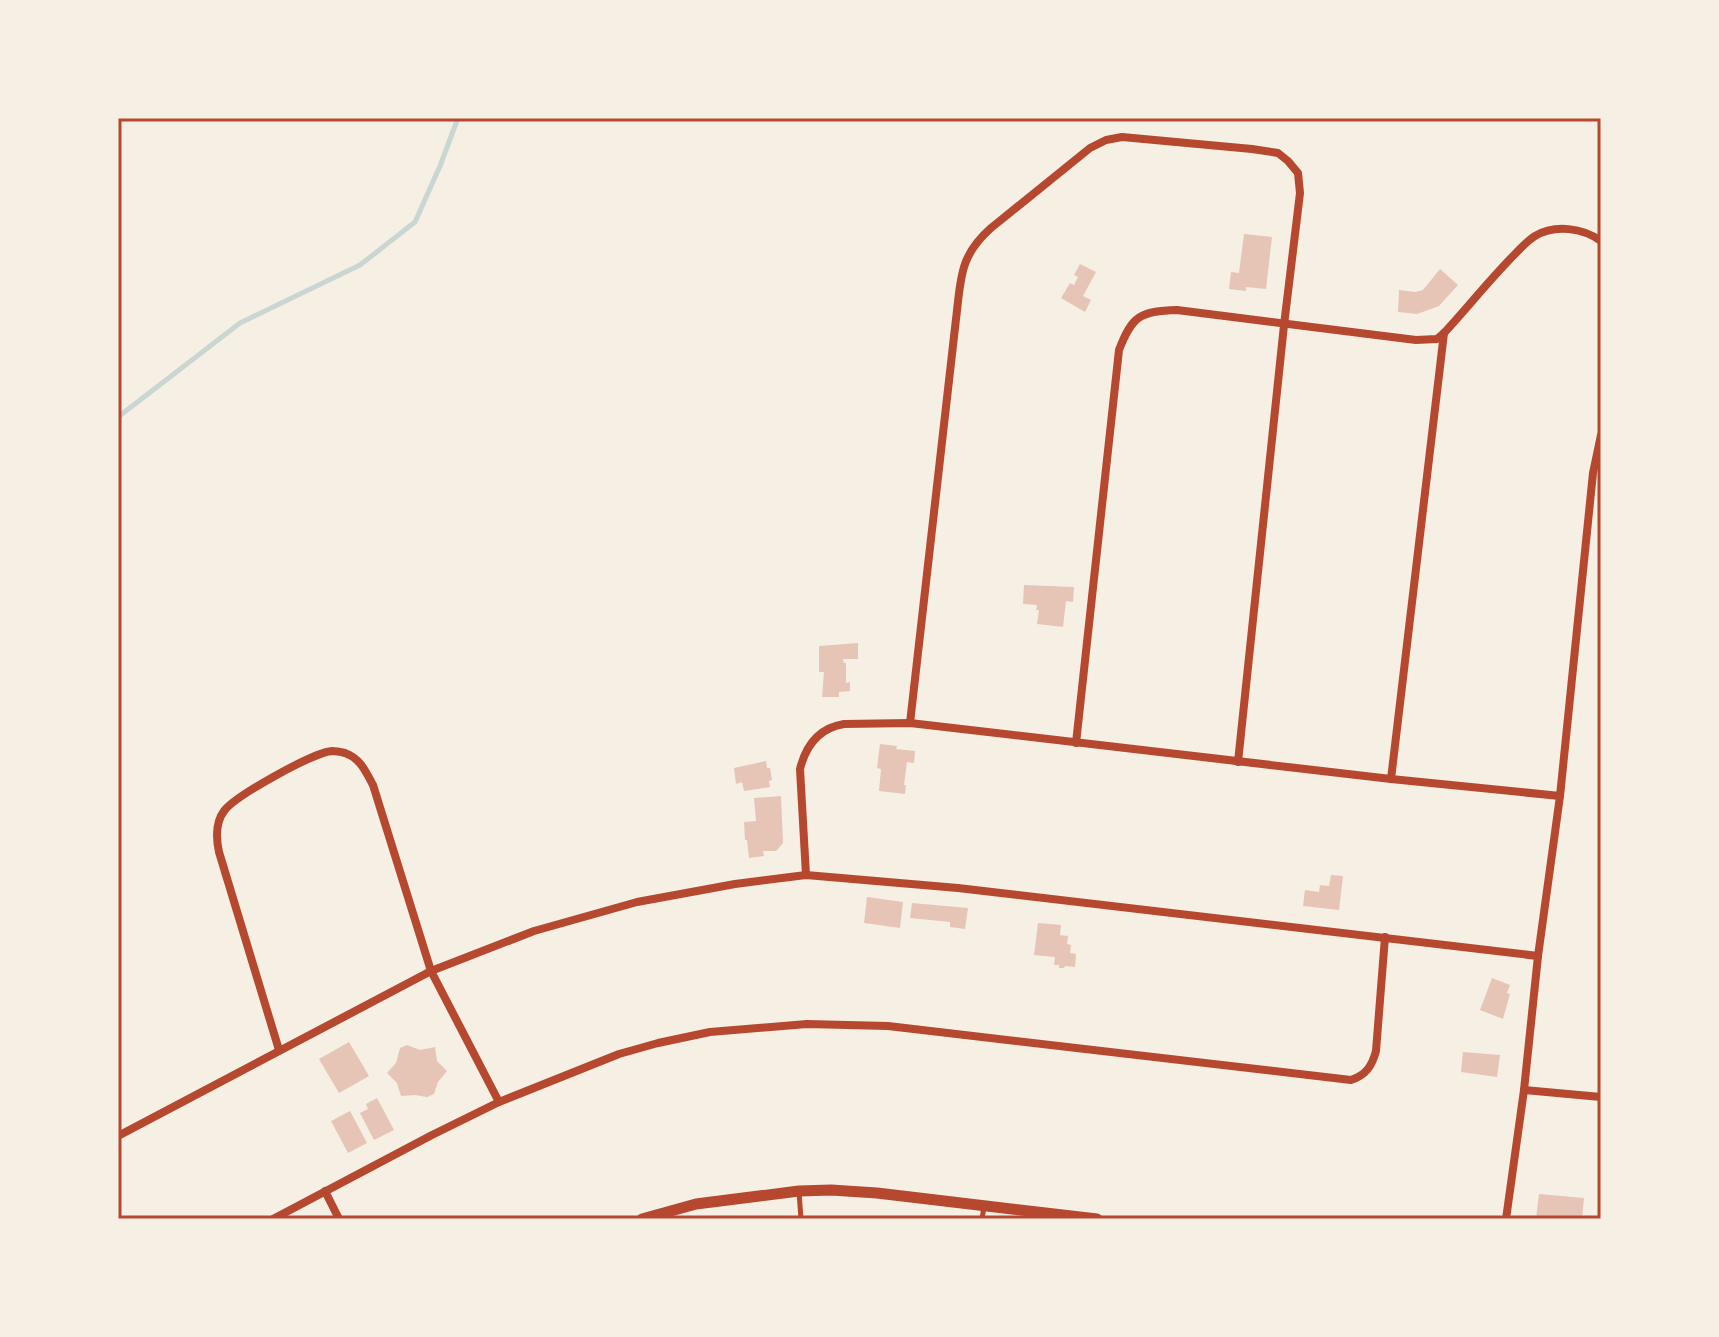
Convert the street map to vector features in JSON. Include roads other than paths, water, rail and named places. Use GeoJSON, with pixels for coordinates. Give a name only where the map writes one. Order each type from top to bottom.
{"type":"FeatureCollection","features":[{"type":"Feature","properties":{"kind":"street"},"geometry":{"type":"LineString","coordinates":[[910,723],[963,268],[970,250],[978,240],[1090,148],[1106,140],[1122,137],[1252,149],[1278,153],[1288,161],[1298,173],[1300,193],[1238,762]]}},
{"type":"Feature","properties":{"kind":"street"},"geometry":{"type":"LineString","coordinates":[[1076,743],[1119,350],[1128,327],[1154,311],[1177,310],[1416,340],[1437,339],[1504,265],[1536,235],[1555,229],[1573,229],[1601,241]]}},
{"type":"Feature","properties":{"kind":"street"},"geometry":{"type":"LineString","coordinates":[[1391,779],[1444,333]]}},
{"type":"Feature","properties":{"kind":"street"},"geometry":{"type":"LineString","coordinates":[[1506,1219],[1560,796],[1593,473],[1601,435]]}},
{"type":"Feature","properties":{"kind":"street"},"geometry":{"type":"LineString","coordinates":[[806,875],[800,769],[812,741],[836,725],[910,723],[1560,796]]}},
{"type":"Feature","properties":{"kind":"street"},"geometry":{"type":"LineString","coordinates":[[279,1050],[215,836],[222,813],[231,802],[298,764],[332,751],[346,753],[363,768],[373,785],[431,971],[499,1102]]}},
{"type":"Feature","properties":{"kind":"street"},"geometry":{"type":"LineString","coordinates":[[118,1136],[431,971],[534,931],[637,902],[806,875],[958,888],[1538,956]]}},
{"type":"Feature","properties":{"kind":"street"},"geometry":{"type":"LineString","coordinates":[[273,1219],[499,1102],[619,1054],[710,1032],[807,1024],[888,1026],[1351,1080],[1366,1072],[1376,1051],[1385,937]]}},
{"type":"Feature","properties":{"kind":"street"},"geometry":{"type":"LineString","coordinates":[[1524,1090],[1601,1097]]}},
{"type":"Feature","properties":{"kind":"street"},"geometry":{"type":"LineString","coordinates":[[642,1219],[696,1204],[831,1190],[1097,1219]]}},
{"type":"Feature","properties":{"kind":"street"},"geometry":{"type":"LineString","coordinates":[[325,1191],[339,1219]]}},
{"type":"Feature","properties":{"kind":"lane"},"geometry":{"type":"LineString","coordinates":[[799,1191],[801,1219]]}},
{"type":"Feature","properties":{"kind":"lane"},"geometry":{"type":"LineString","coordinates":[[982,1219],[984,1206]]}},
{"type":"Feature","properties":{"kind":"waterway"},"geometry":{"type":"LineString","coordinates":[[118,417],[240,323],[360,265],[415,222],[458,118]]}}]}
